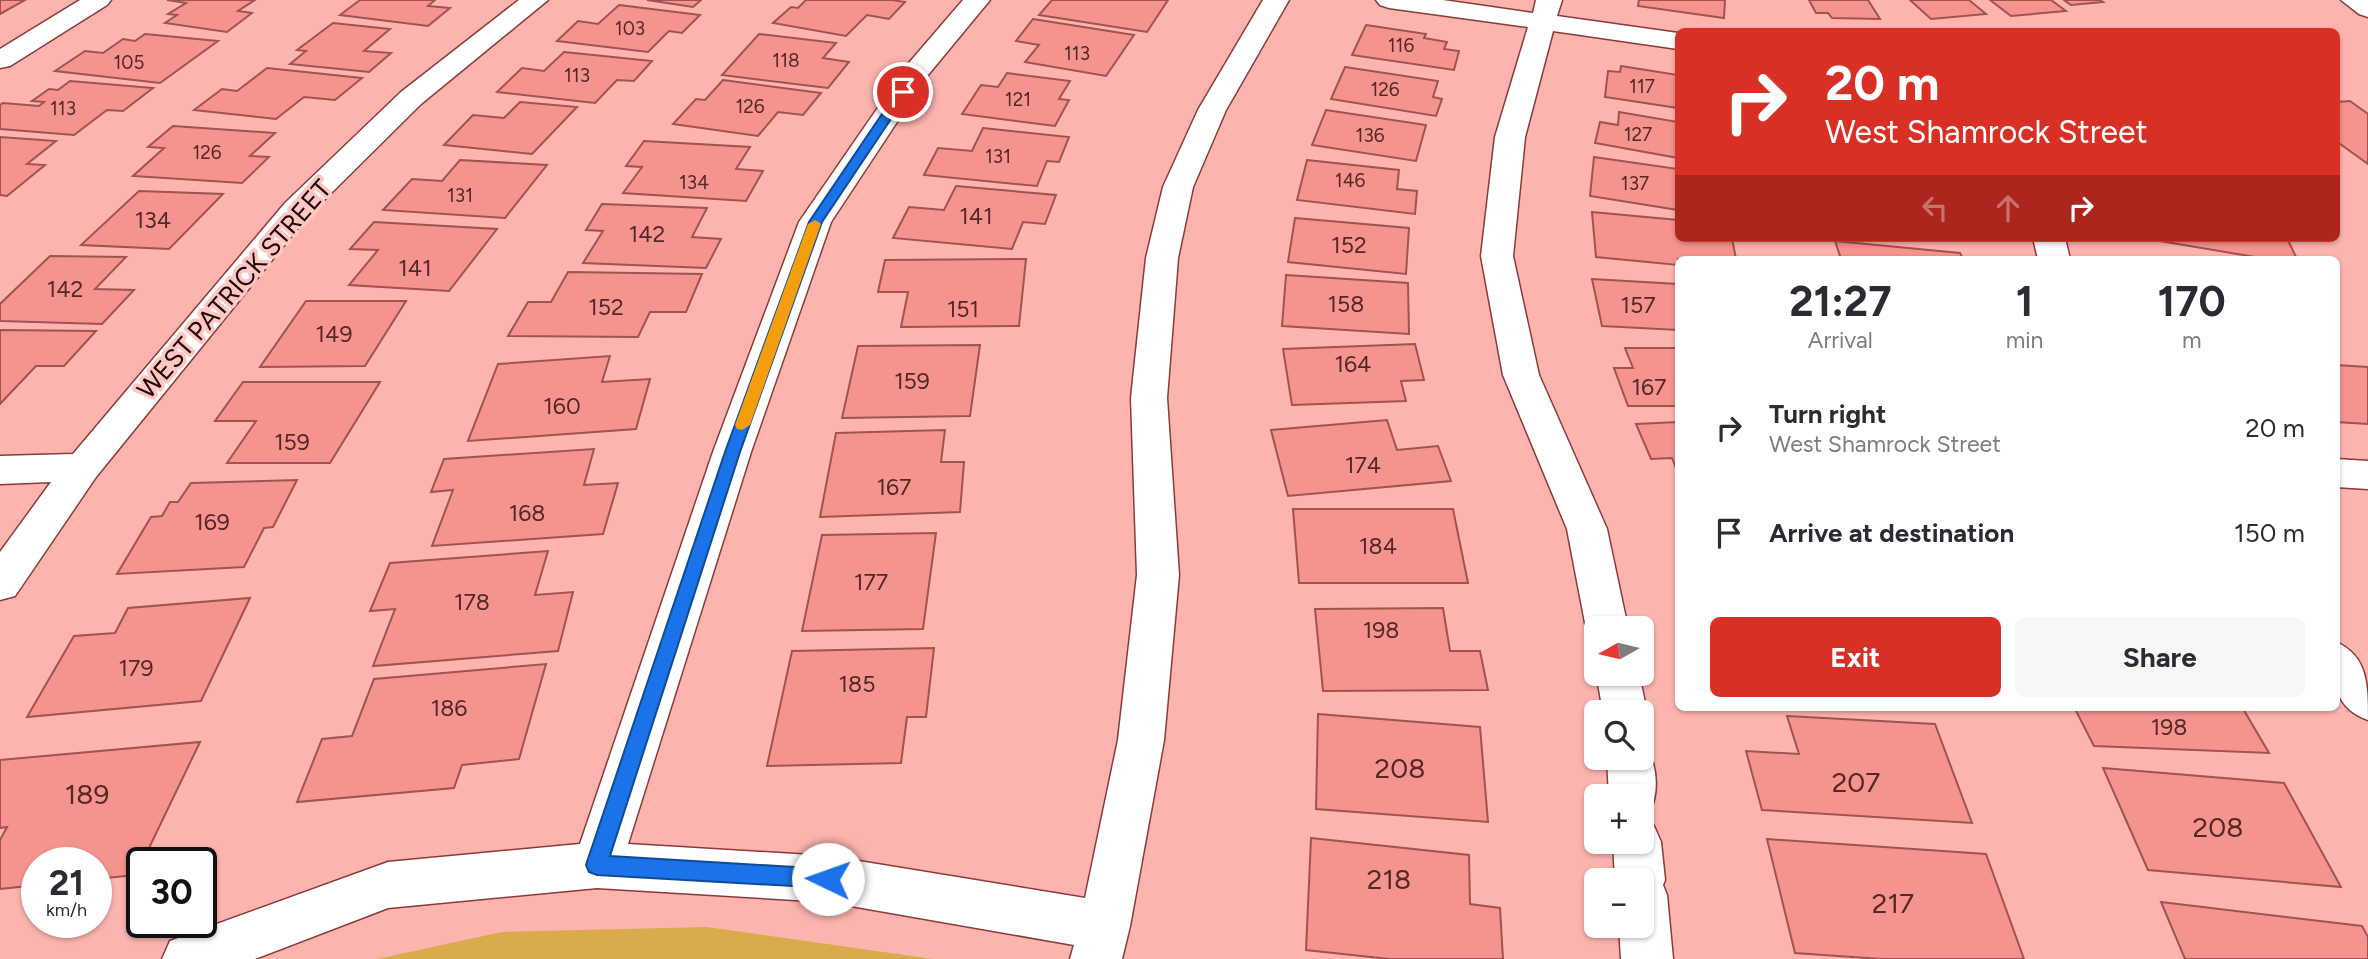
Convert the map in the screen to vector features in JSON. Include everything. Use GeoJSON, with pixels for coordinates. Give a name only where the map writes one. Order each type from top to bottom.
{"type":"FeatureCollection","features":[{"type":"Feature","properties":{"kind":"street"},"geometry":{"type":"LineString","coordinates":[[0,60],[98,0]]}},
{"type":"Feature","properties":{"kind":"street","name":"WEST PATRICK STREET"},"geometry":{"type":"LineString","coordinates":[[0,584],[83,467],[296,210],[411,98],[535,0]]}},
{"type":"Feature","properties":{"kind":"street"},"geometry":{"type":"LineString","coordinates":[[597,865],[732,452],[815,222],[918,70],[977,0]]}},
{"type":"Feature","properties":{"kind":"street"},"geometry":{"type":"LineString","coordinates":[[188,959],[388,886],[597,865],[828,879],[1101,943],[1141,740],[1158,575],[1149,398],[1162,258],[1178,187],[1212,110],[1276,0]]}},
{"type":"Feature","properties":{"kind":"street"},"geometry":{"type":"LineString","coordinates":[[1389,0],[1546,12],[1675,40]]}},
{"type":"Feature","properties":{"kind":"street"},"geometry":{"type":"LineString","coordinates":[[2354,0],[2368,9]]}},
{"type":"Feature","properties":{"kind":"street"},"geometry":{"type":"LineString","coordinates":[[1546,12],[1510,137],[1497,256],[1521,375],[1587,528],[1605,616]]}},
{"type":"Feature","properties":{"kind":"street"},"geometry":{"type":"LineString","coordinates":[[0,470],[83,467]]}},
{"type":"Feature","properties":{"kind":"street"},"geometry":{"type":"LineString","coordinates":[[2340,473],[2368,475]]}},
{"type":"Feature","properties":{"kind":"street"},"geometry":{"type":"LineString","coordinates":[[2340,665],[2368,701]]}},
{"type":"Feature","properties":{"kind":"street"},"geometry":{"type":"LineString","coordinates":[[1645,938],[1647,959]]}},
{"type":"Feature","properties":{"kind":"shaded area"},"geometry":{"type":"Polygon","coordinates":[[[707,927],[933,959],[377,959],[502,932],[707,927]]]}},
{"type":"Feature","properties":{"kind":"building"},"geometry":{"type":"Polygon","coordinates":[[[0,0],[25,0],[0,14],[0,0]]]}},
{"type":"Feature","properties":{"kind":"building"},"geometry":{"type":"Polygon","coordinates":[[[167,0],[255,0],[238,11],[252,13],[227,32],[165,23],[177,15],[168,14],[186,3],[167,0]]]}},
{"type":"Feature","properties":{"kind":"building"},"geometry":{"type":"Polygon","coordinates":[[[360,0],[435,0],[428,6],[450,8],[428,26],[340,15],[360,0]]]}},
{"type":"Feature","properties":{"kind":"building"},"geometry":{"type":"Polygon","coordinates":[[[647,0],[701,0],[693,7],[647,0]]]}},
{"type":"Feature","properties":{"kind":"building"},"geometry":{"type":"Polygon","coordinates":[[[806,0],[905,2],[889,19],[867,15],[846,36],[773,23],[791,7],[798,8],[806,0]]]}},
{"type":"Feature","properties":{"kind":"building"},"geometry":{"type":"Polygon","coordinates":[[[1052,0],[1168,0],[1147,32],[1039,15],[1052,0]]]}},
{"type":"Feature","properties":{"kind":"building"},"geometry":{"type":"Polygon","coordinates":[[[1639,0],[1725,0],[1724,18],[1638,6],[1639,0]]]}},
{"type":"Feature","properties":{"kind":"building"},"geometry":{"type":"Polygon","coordinates":[[[1809,0],[1868,0],[1880,19],[1832,18],[1828,13],[1816,13],[1809,0]]]}},
{"type":"Feature","properties":{"kind":"building"},"geometry":{"type":"Polygon","coordinates":[[[1910,0],[1969,0],[1986,14],[1931,19],[1910,0]]]}},
{"type":"Feature","properties":{"kind":"building"},"geometry":{"type":"Polygon","coordinates":[[[1990,0],[2051,0],[2066,11],[2011,16],[1990,0]]]}},
{"type":"Feature","properties":{"kind":"building"},"geometry":{"type":"Polygon","coordinates":[[[2064,0],[2100,0],[2103,2],[2071,5],[2064,0]]]}},
{"type":"Feature","properties":{"kind":"building"},"geometry":{"type":"Polygon","coordinates":[[[619,5],[700,15],[682,33],[669,31],[648,52],[557,41],[578,21],[598,24],[619,5]]]}},
{"type":"Feature","properties":{"kind":"building"},"geometry":{"type":"Polygon","coordinates":[[[1033,19],[1134,35],[1106,76],[1025,62],[1039,45],[1016,41],[1033,19]]]}},
{"type":"Feature","properties":{"kind":"building"},"geometry":{"type":"Polygon","coordinates":[[[333,23],[390,29],[364,51],[391,53],[369,72],[290,64],[306,51],[297,50],[333,23]]]}},
{"type":"Feature","properties":{"kind":"building"},"geometry":{"type":"Polygon","coordinates":[[[1366,25],[1426,34],[1424,38],[1447,42],[1444,49],[1459,51],[1454,70],[1352,55],[1366,25]]]}},
{"type":"Feature","properties":{"kind":"building"},"geometry":{"type":"Polygon","coordinates":[[[145,34],[218,41],[160,83],[55,71],[85,51],[103,53],[123,39],[135,41],[145,34]]]}},
{"type":"Feature","properties":{"kind":"building"},"geometry":{"type":"Polygon","coordinates":[[[759,34],[836,43],[823,58],[849,62],[828,88],[722,75],[759,34]]]}},
{"type":"Feature","properties":{"kind":"building"},"geometry":{"type":"Polygon","coordinates":[[[564,52],[652,61],[634,81],[617,80],[595,103],[497,92],[522,68],[544,71],[564,52]]]}},
{"type":"Feature","properties":{"kind":"building"},"geometry":{"type":"Polygon","coordinates":[[[1621,66],[1675,75],[1675,108],[1605,97],[1608,71],[1620,72],[1621,66]]]}},
{"type":"Feature","properties":{"kind":"building"},"geometry":{"type":"Polygon","coordinates":[[[1345,67],[1438,81],[1433,97],[1442,99],[1436,116],[1331,99],[1345,67]]]}},
{"type":"Feature","properties":{"kind":"building"},"geometry":{"type":"Polygon","coordinates":[[[267,68],[362,78],[335,100],[304,97],[276,119],[194,110],[222,89],[237,91],[267,68]]]}},
{"type":"Feature","properties":{"kind":"building"},"geometry":{"type":"Polygon","coordinates":[[[1007,73],[1070,81],[1059,99],[1069,100],[1055,126],[962,114],[981,85],[998,87],[1007,73]]]}},
{"type":"Feature","properties":{"kind":"building"},"geometry":{"type":"Polygon","coordinates":[[[723,80],[821,93],[803,115],[778,112],[758,136],[673,124],[696,99],[705,100],[723,80]]]}},
{"type":"Feature","properties":{"kind":"building"},"geometry":{"type":"Polygon","coordinates":[[[70,81],[153,88],[123,111],[107,110],[74,135],[0,129],[0,105],[39,106],[44,102],[32,101],[49,89],[58,90],[70,81]]]}},
{"type":"Feature","properties":{"kind":"building"},"geometry":{"type":"Polygon","coordinates":[[[2350,101],[2368,114],[2368,164],[2340,144],[2340,102],[2350,101]]]}},
{"type":"Feature","properties":{"kind":"building"},"geometry":{"type":"Polygon","coordinates":[[[520,102],[577,107],[532,154],[444,145],[473,115],[504,118],[520,102]]]}},
{"type":"Feature","properties":{"kind":"building"},"geometry":{"type":"Polygon","coordinates":[[[1326,110],[1426,125],[1416,161],[1312,145],[1326,110]]]}},
{"type":"Feature","properties":{"kind":"building"},"geometry":{"type":"Polygon","coordinates":[[[1619,112],[1675,121],[1675,157],[1595,143],[1600,122],[1618,125],[1619,112]]]}},
{"type":"Feature","properties":{"kind":"building"},"geometry":{"type":"Polygon","coordinates":[[[173,126],[275,133],[250,156],[269,157],[242,183],[133,176],[164,148],[148,147],[173,126]]]}},
{"type":"Feature","properties":{"kind":"building"},"geometry":{"type":"Polygon","coordinates":[[[983,128],[1069,137],[1059,162],[1047,161],[1037,186],[924,175],[938,148],[972,151],[983,128]]]}},
{"type":"Feature","properties":{"kind":"building"},"geometry":{"type":"Polygon","coordinates":[[[0,137],[56,141],[27,164],[45,165],[7,196],[0,195],[0,137]]]}},
{"type":"Feature","properties":{"kind":"building"},"geometry":{"type":"Polygon","coordinates":[[[644,141],[750,147],[736,169],[763,171],[746,201],[623,193],[642,167],[626,166],[644,141]]]}},
{"type":"Feature","properties":{"kind":"building"},"geometry":{"type":"Polygon","coordinates":[[[1594,157],[1675,169],[1675,210],[1590,196],[1594,157]]]}},
{"type":"Feature","properties":{"kind":"building"},"geometry":{"type":"Polygon","coordinates":[[[460,160],[547,165],[505,218],[383,210],[412,179],[442,181],[460,160]]]}},
{"type":"Feature","properties":{"kind":"building"},"geometry":{"type":"Polygon","coordinates":[[[1307,160],[1399,170],[1397,189],[1417,191],[1415,214],[1297,200],[1307,160]]]}},
{"type":"Feature","properties":{"kind":"building"},"geometry":{"type":"Polygon","coordinates":[[[956,186],[1056,195],[1045,224],[1023,222],[1012,249],[893,238],[909,207],[944,210],[956,186]]]}},
{"type":"Feature","properties":{"kind":"building"},"geometry":{"type":"Polygon","coordinates":[[[139,191],[223,194],[169,249],[81,245],[139,191]]]}},
{"type":"Feature","properties":{"kind":"building"},"geometry":{"type":"Polygon","coordinates":[[[602,204],[707,208],[692,237],[721,239],[706,268],[583,263],[603,231],[586,230],[602,204]]]}},
{"type":"Feature","properties":{"kind":"building"},"geometry":{"type":"Polygon","coordinates":[[[1592,212],[1675,220],[1675,242],[1733,242],[1735,256],[1675,256],[1675,265],[1596,257],[1592,212]]]}},
{"type":"Feature","properties":{"kind":"building"},"geometry":{"type":"Polygon","coordinates":[[[1295,218],[1409,228],[1406,274],[1288,262],[1295,218]]]}},
{"type":"Feature","properties":{"kind":"building"},"geometry":{"type":"Polygon","coordinates":[[[374,222],[497,229],[449,291],[349,285],[378,250],[350,249],[374,222]]]}},
{"type":"Feature","properties":{"kind":"building"},"geometry":{"type":"Polygon","coordinates":[[[1835,242],[1960,253],[1962,256],[1840,256],[1835,242]]]}},
{"type":"Feature","properties":{"kind":"building"},"geometry":{"type":"Polygon","coordinates":[[[2166,242],[2289,242],[2296,256],[2249,256],[2166,242]]]}},
{"type":"Feature","properties":{"kind":"building"},"geometry":{"type":"Polygon","coordinates":[[[50,256],[126,257],[95,289],[134,290],[102,324],[0,321],[0,304],[50,256]]]}},
{"type":"Feature","properties":{"kind":"building"},"geometry":{"type":"Polygon","coordinates":[[[1026,259],[1019,326],[901,327],[908,292],[878,292],[885,260],[1026,259]]]}},
{"type":"Feature","properties":{"kind":"building"},"geometry":{"type":"Polygon","coordinates":[[[568,272],[702,274],[686,312],[650,312],[638,337],[508,336],[528,302],[551,302],[568,272]]]}},
{"type":"Feature","properties":{"kind":"building"},"geometry":{"type":"Polygon","coordinates":[[[1286,275],[1408,283],[1409,334],[1282,326],[1286,275]]]}},
{"type":"Feature","properties":{"kind":"building"},"geometry":{"type":"Polygon","coordinates":[[[1592,279],[1675,284],[1675,330],[1602,326],[1592,279]]]}},
{"type":"Feature","properties":{"kind":"building"},"geometry":{"type":"Polygon","coordinates":[[[306,301],[406,301],[365,366],[260,367],[306,301]]]}},
{"type":"Feature","properties":{"kind":"building"},"geometry":{"type":"Polygon","coordinates":[[[0,330],[96,331],[64,366],[36,366],[0,404],[0,330]]]}},
{"type":"Feature","properties":{"kind":"building"},"geometry":{"type":"Polygon","coordinates":[[[1415,344],[1424,380],[1401,381],[1406,401],[1292,405],[1283,349],[1415,344]]]}},
{"type":"Feature","properties":{"kind":"building"},"geometry":{"type":"Polygon","coordinates":[[[980,345],[970,416],[842,418],[858,346],[980,345]]]}},
{"type":"Feature","properties":{"kind":"building"},"geometry":{"type":"Polygon","coordinates":[[[1625,348],[1675,348],[1675,406],[1628,406],[1614,368],[1633,368],[1625,348]]]}},
{"type":"Feature","properties":{"kind":"building"},"geometry":{"type":"Polygon","coordinates":[[[610,356],[602,382],[650,379],[636,429],[468,441],[498,364],[610,356]]]}},
{"type":"Feature","properties":{"kind":"building"},"geometry":{"type":"Polygon","coordinates":[[[2340,365],[2368,367],[2368,424],[2340,422],[2340,365]]]}},
{"type":"Feature","properties":{"kind":"building"},"geometry":{"type":"Polygon","coordinates":[[[243,382],[380,382],[330,463],[227,463],[256,421],[215,421],[243,382]]]}},
{"type":"Feature","properties":{"kind":"building"},"geometry":{"type":"Polygon","coordinates":[[[1387,420],[1397,450],[1438,446],[1451,481],[1288,496],[1271,430],[1387,420]]]}},
{"type":"Feature","properties":{"kind":"building"},"geometry":{"type":"Polygon","coordinates":[[[1675,422],[1675,466],[1672,458],[1651,459],[1636,424],[1675,422]]]}},
{"type":"Feature","properties":{"kind":"building"},"geometry":{"type":"Polygon","coordinates":[[[945,430],[941,462],[964,462],[960,512],[820,517],[836,433],[945,430]]]}},
{"type":"Feature","properties":{"kind":"building"},"geometry":{"type":"Polygon","coordinates":[[[594,449],[584,485],[618,483],[603,534],[432,546],[453,490],[431,492],[444,459],[594,449]]]}},
{"type":"Feature","properties":{"kind":"building"},"geometry":{"type":"Polygon","coordinates":[[[297,480],[273,527],[264,528],[244,567],[117,574],[151,517],[162,516],[170,502],[178,502],[191,483],[297,480]]]}},
{"type":"Feature","properties":{"kind":"building"},"geometry":{"type":"Polygon","coordinates":[[[1293,509],[1453,509],[1468,583],[1299,583],[1293,509]]]}},
{"type":"Feature","properties":{"kind":"building"},"geometry":{"type":"Polygon","coordinates":[[[936,533],[923,629],[802,631],[822,535],[936,533]]]}},
{"type":"Feature","properties":{"kind":"building"},"geometry":{"type":"Polygon","coordinates":[[[548,551],[535,595],[573,592],[558,651],[373,666],[395,609],[370,611],[390,563],[548,551]]]}},
{"type":"Feature","properties":{"kind":"building"},"geometry":{"type":"Polygon","coordinates":[[[250,598],[201,701],[27,717],[74,636],[115,633],[128,608],[250,598]]]}},
{"type":"Feature","properties":{"kind":"building"},"geometry":{"type":"Polygon","coordinates":[[[1443,608],[1450,651],[1480,651],[1488,690],[1323,691],[1315,609],[1443,608]]]}},
{"type":"Feature","properties":{"kind":"building"},"geometry":{"type":"Polygon","coordinates":[[[934,648],[926,717],[907,717],[901,763],[767,766],[792,651],[934,648]]]}},
{"type":"Feature","properties":{"kind":"building"},"geometry":{"type":"Polygon","coordinates":[[[546,664],[519,759],[462,765],[454,788],[297,802],[322,739],[352,736],[374,679],[546,664]]]}},
{"type":"Feature","properties":{"kind":"building"},"geometry":{"type":"Polygon","coordinates":[[[2076,711],[2244,711],[2269,753],[2094,746],[2076,711]]]}},
{"type":"Feature","properties":{"kind":"building"},"geometry":{"type":"Polygon","coordinates":[[[1318,714],[1480,727],[1488,822],[1316,809],[1318,714]]]}},
{"type":"Feature","properties":{"kind":"building"},"geometry":{"type":"Polygon","coordinates":[[[1787,716],[1935,724],[1972,823],[1762,810],[1746,751],[1799,754],[1787,716]]]}},
{"type":"Feature","properties":{"kind":"building"},"geometry":{"type":"Polygon","coordinates":[[[200,742],[149,847],[126,847],[126,876],[112,877],[112,847],[21,847],[21,887],[0,889],[0,840],[7,827],[0,828],[0,760],[200,742]]]}},
{"type":"Feature","properties":{"kind":"building"},"geometry":{"type":"Polygon","coordinates":[[[2103,768],[2284,783],[2341,887],[2148,870],[2103,768]]]}},
{"type":"Feature","properties":{"kind":"building"},"geometry":{"type":"Polygon","coordinates":[[[1311,838],[1469,855],[1470,904],[1500,908],[1503,959],[1389,959],[1306,950],[1311,838]]]}},
{"type":"Feature","properties":{"kind":"building"},"geometry":{"type":"Polygon","coordinates":[[[1767,839],[1986,854],[2024,959],[1881,959],[1795,953],[1767,839]]]}},
{"type":"Feature","properties":{"kind":"building"},"geometry":{"type":"Polygon","coordinates":[[[2161,902],[2362,926],[2368,937],[2368,959],[2185,959],[2161,902]]]}},
{"type":"Feature","properties":{"kind":"slow traffic"},"geometry":{"type":"LineString","coordinates":[[742,425],[815,224]]}},
{"type":"Feature","properties":{"kind":"route"},"geometry":{"type":"LineString","coordinates":[[828,879],[597,865],[732,452],[815,222],[903,92]]}}]}
